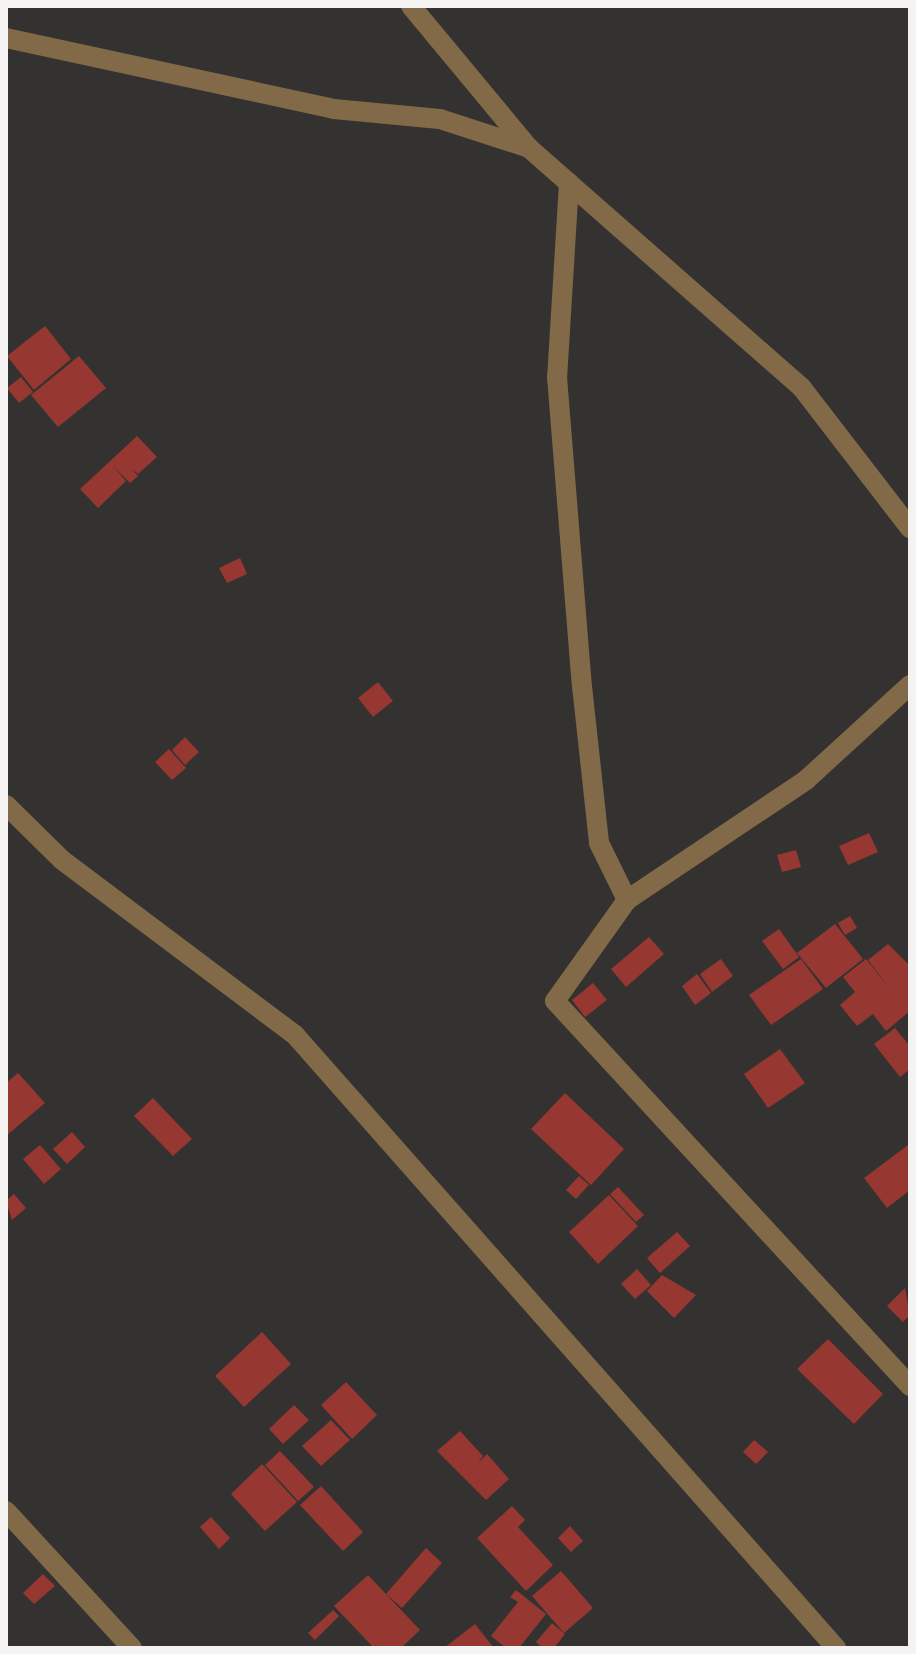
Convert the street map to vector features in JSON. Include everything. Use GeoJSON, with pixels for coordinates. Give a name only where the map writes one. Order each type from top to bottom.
{"type":"FeatureCollection","features":[{"type":"Feature","properties":{"kind":"street"},"geometry":{"type":"LineString","coordinates":[[411,6],[529,148],[802,388],[910,528]]}},
{"type":"Feature","properties":{"kind":"street"},"geometry":{"type":"LineString","coordinates":[[6,38],[334,109],[440,119],[529,148]]}},
{"type":"Feature","properties":{"kind":"street"},"geometry":{"type":"LineString","coordinates":[[569,183],[557,377],[582,686],[599,843],[627,900]]}},
{"type":"Feature","properties":{"kind":"street"},"geometry":{"type":"LineString","coordinates":[[910,685],[806,780],[627,900],[555,1001],[910,1386]]}},
{"type":"Feature","properties":{"kind":"street"},"geometry":{"type":"LineString","coordinates":[[6,805],[62,860],[295,1035],[836,1648]]}},
{"type":"Feature","properties":{"kind":"street"},"geometry":{"type":"LineString","coordinates":[[6,1511],[132,1648]]}},
{"type":"Feature","properties":{"kind":"building"},"geometry":{"type":"Polygon","coordinates":[[[45,326],[71,359],[34,390],[7,356],[45,326]]]}},
{"type":"Feature","properties":{"kind":"building"},"geometry":{"type":"Polygon","coordinates":[[[79,356],[106,388],[58,427],[31,395],[79,356]]]}},
{"type":"Feature","properties":{"kind":"building"},"geometry":{"type":"Polygon","coordinates":[[[21,377],[33,392],[19,403],[7,388],[21,377]]]}},
{"type":"Feature","properties":{"kind":"building"},"geometry":{"type":"Polygon","coordinates":[[[137,436],[157,457],[138,474],[131,468],[138,476],[130,483],[113,466],[126,481],[98,508],[80,489],[137,436]]]}},
{"type":"Feature","properties":{"kind":"building"},"geometry":{"type":"Polygon","coordinates":[[[240,558],[247,574],[227,583],[219,568],[240,558]]]}},
{"type":"Feature","properties":{"kind":"building"},"geometry":{"type":"Polygon","coordinates":[[[378,682],[393,701],[373,717],[358,698],[378,682]]]}},
{"type":"Feature","properties":{"kind":"building"},"geometry":{"type":"Polygon","coordinates":[[[185,737],[199,752],[185,765],[172,750],[185,737]]]}},
{"type":"Feature","properties":{"kind":"building"},"geometry":{"type":"Polygon","coordinates":[[[169,749],[186,768],[172,780],[155,762],[169,749]]]}},
{"type":"Feature","properties":{"kind":"building"},"geometry":{"type":"Polygon","coordinates":[[[869,833],[878,852],[848,865],[839,846],[869,833]]]}},
{"type":"Feature","properties":{"kind":"building"},"geometry":{"type":"Polygon","coordinates":[[[796,850],[801,867],[782,872],[777,855],[796,850]]]}},
{"type":"Feature","properties":{"kind":"building"},"geometry":{"type":"Polygon","coordinates":[[[850,916],[857,928],[845,935],[838,923],[850,916]]]}},
{"type":"Feature","properties":{"kind":"building"},"geometry":{"type":"Polygon","coordinates":[[[835,924],[863,959],[826,988],[797,953],[835,924]]]}},
{"type":"Feature","properties":{"kind":"building"},"geometry":{"type":"Polygon","coordinates":[[[779,929],[799,957],[783,969],[762,941],[779,929]]]}},
{"type":"Feature","properties":{"kind":"building"},"geometry":{"type":"Polygon","coordinates":[[[649,937],[664,954],[626,987],[611,969],[649,937]]]}},
{"type":"Feature","properties":{"kind":"building"},"geometry":{"type":"Polygon","coordinates":[[[888,944],[910,966],[910,1011],[886,1031],[873,1014],[857,1026],[840,1005],[855,992],[843,977],[866,959],[891,990],[868,960],[888,944]]]}},
{"type":"Feature","properties":{"kind":"building"},"geometry":{"type":"Polygon","coordinates":[[[721,959],[733,976],[712,992],[700,974],[721,959]]]}},
{"type":"Feature","properties":{"kind":"building"},"geometry":{"type":"Polygon","coordinates":[[[801,959],[823,989],[771,1025],[749,995],[801,959]]]}},
{"type":"Feature","properties":{"kind":"building"},"geometry":{"type":"Polygon","coordinates":[[[697,974],[711,993],[695,1005],[682,986],[697,974]]]}},
{"type":"Feature","properties":{"kind":"building"},"geometry":{"type":"Polygon","coordinates":[[[593,983],[607,1000],[585,1017],[572,1000],[593,983]]]}},
{"type":"Feature","properties":{"kind":"building"},"geometry":{"type":"Polygon","coordinates":[[[895,1028],[910,1046],[910,1069],[900,1077],[874,1044],[895,1028]]]}},
{"type":"Feature","properties":{"kind":"building"},"geometry":{"type":"Polygon","coordinates":[[[780,1049],[805,1083],[768,1108],[744,1074],[780,1049]]]}},
{"type":"Feature","properties":{"kind":"building"},"geometry":{"type":"Polygon","coordinates":[[[18,1073],[45,1103],[6,1136],[6,1083],[18,1073]]]}},
{"type":"Feature","properties":{"kind":"building"},"geometry":{"type":"Polygon","coordinates":[[[565,1093],[624,1149],[591,1185],[531,1129],[565,1093]]]}},
{"type":"Feature","properties":{"kind":"building"},"geometry":{"type":"Polygon","coordinates":[[[153,1098],[192,1139],[173,1156],[134,1116],[153,1098]]]}},
{"type":"Feature","properties":{"kind":"building"},"geometry":{"type":"Polygon","coordinates":[[[72,1132],[85,1147],[67,1164],[53,1149],[72,1132]]]}},
{"type":"Feature","properties":{"kind":"building"},"geometry":{"type":"Polygon","coordinates":[[[40,1145],[61,1169],[44,1184],[23,1159],[40,1145]]]}},
{"type":"Feature","properties":{"kind":"building"},"geometry":{"type":"Polygon","coordinates":[[[908,1145],[910,1190],[887,1208],[864,1178],[908,1145]]]}},
{"type":"Feature","properties":{"kind":"building"},"geometry":{"type":"Polygon","coordinates":[[[579,1176],[589,1185],[576,1199],[566,1190],[579,1176]]]}},
{"type":"Feature","properties":{"kind":"building"},"geometry":{"type":"Polygon","coordinates":[[[618,1187],[644,1215],[636,1222],[610,1194],[618,1187]]]}},
{"type":"Feature","properties":{"kind":"building"},"geometry":{"type":"Polygon","coordinates":[[[14,1194],[26,1208],[12,1220],[6,1201],[14,1194]]]}},
{"type":"Feature","properties":{"kind":"building"},"geometry":{"type":"Polygon","coordinates":[[[609,1195],[638,1226],[598,1264],[569,1232],[609,1195]]]}},
{"type":"Feature","properties":{"kind":"building"},"geometry":{"type":"Polygon","coordinates":[[[677,1232],[690,1246],[660,1273],[647,1258],[677,1232]]]}},
{"type":"Feature","properties":{"kind":"building"},"geometry":{"type":"Polygon","coordinates":[[[637,1269],[651,1285],[635,1299],[621,1284],[637,1269]]]}},
{"type":"Feature","properties":{"kind":"building"},"geometry":{"type":"Polygon","coordinates":[[[662,1275],[696,1295],[674,1318],[647,1291],[662,1275]]]}},
{"type":"Feature","properties":{"kind":"building"},"geometry":{"type":"Polygon","coordinates":[[[905,1288],[910,1315],[903,1322],[887,1306],[905,1288]]]}},
{"type":"Feature","properties":{"kind":"building"},"geometry":{"type":"Polygon","coordinates":[[[262,1332],[291,1364],[244,1407],[215,1376],[262,1332]]]}},
{"type":"Feature","properties":{"kind":"building"},"geometry":{"type":"Polygon","coordinates":[[[828,1339],[883,1394],[854,1424],[797,1369],[828,1339]]]}},
{"type":"Feature","properties":{"kind":"building"},"geometry":{"type":"Polygon","coordinates":[[[346,1382],[377,1415],[352,1439],[321,1405],[346,1382]]]}},
{"type":"Feature","properties":{"kind":"building"},"geometry":{"type":"Polygon","coordinates":[[[294,1405],[309,1420],[283,1444],[269,1429],[294,1405]]]}},
{"type":"Feature","properties":{"kind":"building"},"geometry":{"type":"Polygon","coordinates":[[[331,1420],[350,1440],[321,1466],[302,1446],[331,1420]]]}},
{"type":"Feature","properties":{"kind":"building"},"geometry":{"type":"Polygon","coordinates":[[[460,1431],[483,1456],[478,1463],[487,1454],[509,1479],[486,1500],[437,1451],[460,1431]]]}},
{"type":"Feature","properties":{"kind":"building"},"geometry":{"type":"Polygon","coordinates":[[[754,1440],[768,1452],[756,1464],[743,1452],[754,1440]]]}},
{"type":"Feature","properties":{"kind":"building"},"geometry":{"type":"Polygon","coordinates":[[[280,1451],[314,1487],[298,1501],[265,1465],[280,1451]]]}},
{"type":"Feature","properties":{"kind":"building"},"geometry":{"type":"Polygon","coordinates":[[[262,1464],[297,1502],[265,1531],[231,1494],[262,1464]]]}},
{"type":"Feature","properties":{"kind":"building"},"geometry":{"type":"Polygon","coordinates":[[[321,1486],[363,1532],[343,1551],[300,1505],[321,1486]]]}},
{"type":"Feature","properties":{"kind":"building"},"geometry":{"type":"Polygon","coordinates":[[[512,1506],[525,1520],[518,1527],[553,1565],[526,1591],[477,1538],[512,1506]]]}},
{"type":"Feature","properties":{"kind":"building"},"geometry":{"type":"Polygon","coordinates":[[[211,1517],[230,1538],[219,1549],[200,1527],[211,1517]]]}},
{"type":"Feature","properties":{"kind":"building"},"geometry":{"type":"Polygon","coordinates":[[[570,1526],[583,1541],[571,1552],[558,1538],[570,1526]]]}},
{"type":"Feature","properties":{"kind":"building"},"geometry":{"type":"Polygon","coordinates":[[[426,1548],[442,1563],[402,1608],[386,1594],[426,1548]]]}},
{"type":"Feature","properties":{"kind":"building"},"geometry":{"type":"Polygon","coordinates":[[[561,1571],[593,1608],[564,1633],[532,1596],[561,1571]]]}},
{"type":"Feature","properties":{"kind":"building"},"geometry":{"type":"Polygon","coordinates":[[[43,1574],[55,1586],[34,1604],[23,1593],[43,1574]]]}},
{"type":"Feature","properties":{"kind":"building"},"geometry":{"type":"Polygon","coordinates":[[[368,1575],[420,1630],[401,1648],[374,1648],[334,1606],[368,1575]]]}},
{"type":"Feature","properties":{"kind":"building"},"geometry":{"type":"Polygon","coordinates":[[[516,1590],[546,1614],[519,1648],[506,1648],[491,1636],[518,1602],[510,1597],[516,1590]]]}},
{"type":"Feature","properties":{"kind":"building"},"geometry":{"type":"Polygon","coordinates":[[[333,1610],[339,1616],[315,1640],[308,1633],[333,1610]]]}},
{"type":"Feature","properties":{"kind":"building"},"geometry":{"type":"Polygon","coordinates":[[[552,1623],[565,1634],[554,1648],[543,1648],[536,1642],[552,1623]]]}},
{"type":"Feature","properties":{"kind":"building"},"geometry":{"type":"Polygon","coordinates":[[[475,1624],[494,1648],[444,1648],[475,1624]]]}}]}
